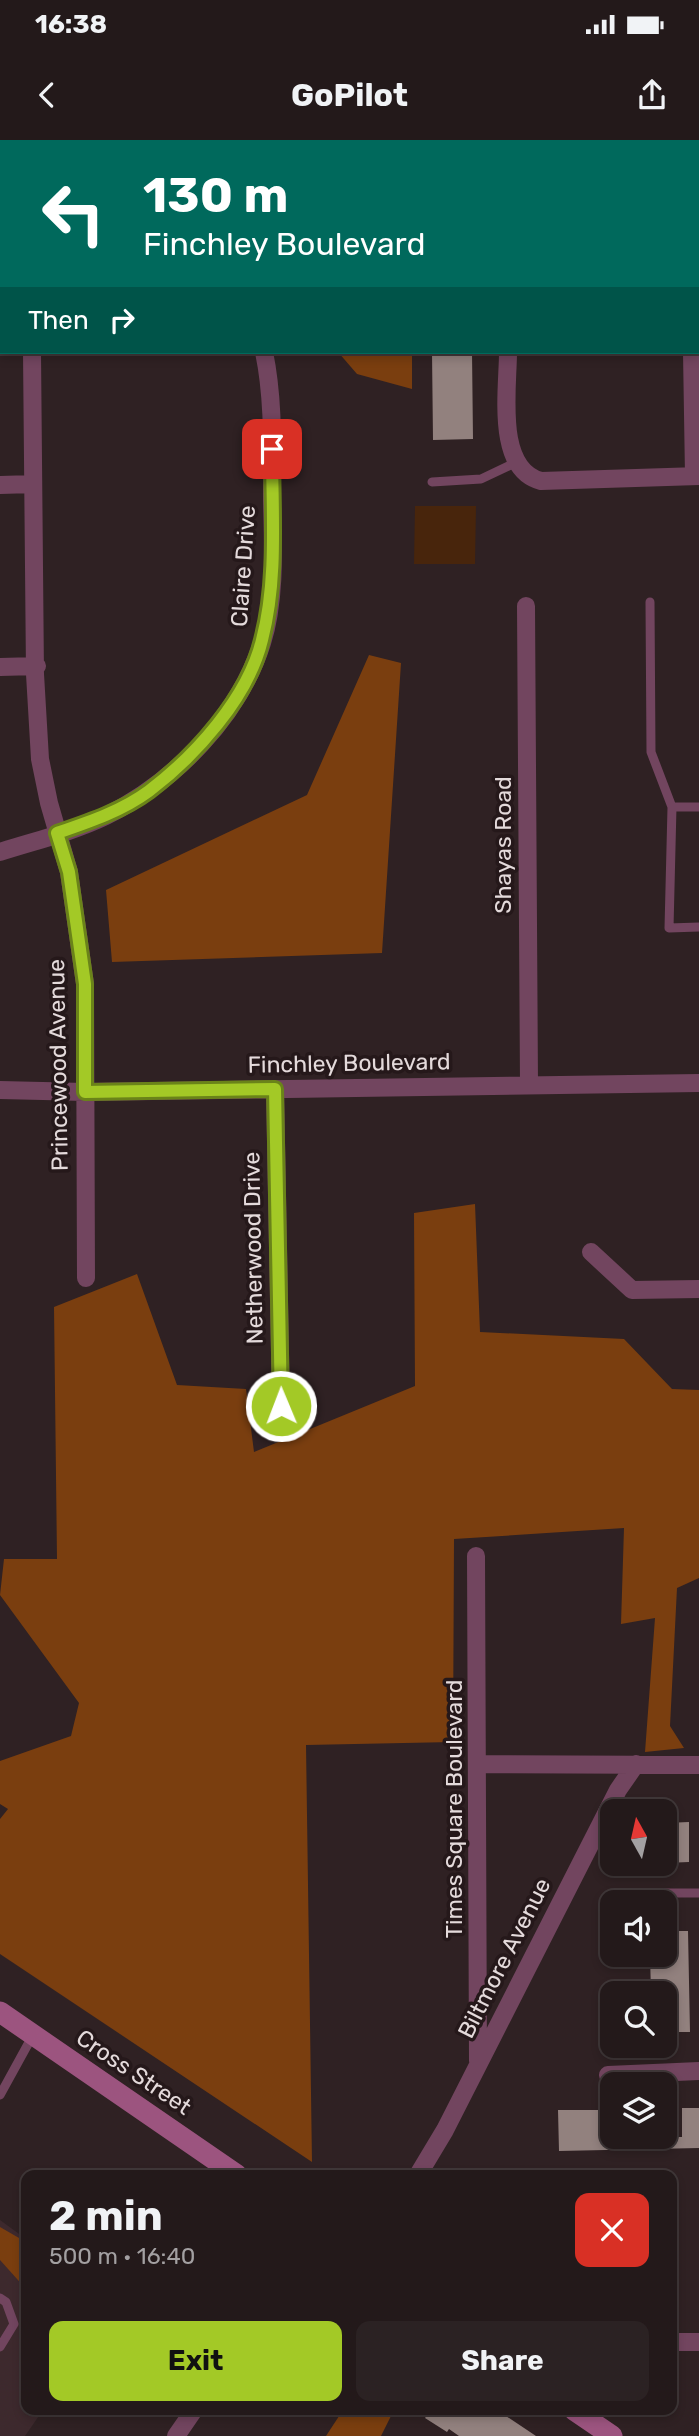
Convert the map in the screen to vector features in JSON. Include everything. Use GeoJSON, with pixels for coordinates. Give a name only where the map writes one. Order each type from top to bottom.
{"type":"FeatureCollection","features":[{"type":"Feature","properties":{"kind":"main road","name":"Cross Street"},"geometry":{"type":"LineString","coordinates":[[0,2012],[230,2170]]}},
{"type":"Feature","properties":{"kind":"main road"},"geometry":{"type":"LineString","coordinates":[[581,2415],[612,2436]]}},
{"type":"Feature","properties":{"kind":"street","name":"Princewood Avenue"},"geometry":{"type":"LineString","coordinates":[[32,354],[40,759],[69,872],[85,984],[86,1278]]}},
{"type":"Feature","properties":{"kind":"street","name":"Claire Drive"},"geometry":{"type":"LineString","coordinates":[[0,852],[103,817],[148,792],[201,744],[234,703],[262,642],[273,553],[271,398],[264,354]]}},
{"type":"Feature","properties":{"kind":"street"},"geometry":{"type":"LineString","coordinates":[[509,354],[508,433],[517,462],[529,477],[541,481],[696,476],[692,354]]}},
{"type":"Feature","properties":{"kind":"street"},"geometry":{"type":"LineString","coordinates":[[0,485],[33,484]]}},
{"type":"Feature","properties":{"kind":"street","name":"Shayas Road"},"geometry":{"type":"LineString","coordinates":[[526,606],[529,1084]]}},
{"type":"Feature","properties":{"kind":"street"},"geometry":{"type":"LineString","coordinates":[[0,667],[37,666]]}},
{"type":"Feature","properties":{"kind":"street","name":"Finchley Boulevard"},"geometry":{"type":"LineString","coordinates":[[0,1090],[85,1092],[699,1083]]}},
{"type":"Feature","properties":{"kind":"street","name":"Netherwood Drive"},"geometry":{"type":"LineString","coordinates":[[275,1089],[281,1406]]}},
{"type":"Feature","properties":{"kind":"street"},"geometry":{"type":"LineString","coordinates":[[591,1252],[632,1290],[699,1289]]}},
{"type":"Feature","properties":{"kind":"street","name":"Times Square Boulevard"},"geometry":{"type":"LineString","coordinates":[[476,1556],[479,1765],[478,2061]]}},
{"type":"Feature","properties":{"kind":"street","name":"Biltmore Avenue"},"geometry":{"type":"LineString","coordinates":[[421,2170],[445,2130],[618,1790],[636,1764]]}},
{"type":"Feature","properties":{"kind":"street"},"geometry":{"type":"LineString","coordinates":[[479,1765],[699,1765]]}},
{"type":"Feature","properties":{"kind":"street"},"geometry":{"type":"LineString","coordinates":[[676,2072],[699,2071]]}},
{"type":"Feature","properties":{"kind":"street"},"geometry":{"type":"LineString","coordinates":[[677,2343],[699,2342]]}},
{"type":"Feature","properties":{"kind":"street"},"geometry":{"type":"LineString","coordinates":[[176,2436],[191,2415]]}},
{"type":"Feature","properties":{"kind":"lane"},"geometry":{"type":"LineString","coordinates":[[432,482],[481,479],[517,462]]}},
{"type":"Feature","properties":{"kind":"lane"},"geometry":{"type":"LineString","coordinates":[[650,602],[652,752],[672,807],[669,928],[699,927]]}},
{"type":"Feature","properties":{"kind":"lane"},"geometry":{"type":"LineString","coordinates":[[672,807],[699,807]]}},
{"type":"Feature","properties":{"kind":"lane"},"geometry":{"type":"LineString","coordinates":[[677,1893],[699,1893]]}},
{"type":"Feature","properties":{"kind":"lane"},"geometry":{"type":"LineString","coordinates":[[0,2095],[33,2035]]}},
{"type":"Feature","properties":{"kind":"lane"},"geometry":{"type":"LineString","coordinates":[[0,2298],[6,2302],[14,2324],[0,2347]]}},
{"type":"Feature","properties":{"kind":"shaded area"},"geometry":{"type":"Polygon","coordinates":[[[340,354],[412,354],[412,389],[357,374],[340,354]]]}},
{"type":"Feature","properties":{"kind":"shaded area"},"geometry":{"type":"Polygon","coordinates":[[[415,506],[476,506],[475,564],[414,564],[415,506]]]}},
{"type":"Feature","properties":{"kind":"shaded area"},"geometry":{"type":"Polygon","coordinates":[[[369,655],[401,663],[382,953],[112,962],[106,890],[307,795],[369,655]]]}},
{"type":"Feature","properties":{"kind":"shaded area"},"geometry":{"type":"Polygon","coordinates":[[[475,1204],[480,1332],[624,1339],[672,1389],[699,1390],[699,1578],[677,1588],[670,1726],[684,1748],[645,1752],[655,1618],[621,1624],[624,1528],[454,1539],[453,1742],[306,1745],[312,2162],[0,1954],[0,1819],[8,1809],[0,1804],[0,1761],[71,1736],[79,1703],[0,1595],[4,1559],[57,1559],[54,1307],[137,1274],[177,1385],[246,1389],[254,1452],[415,1386],[414,1213],[475,1204]]]}},
{"type":"Feature","properties":{"kind":"shaded area"},"geometry":{"type":"Polygon","coordinates":[[[0,2220],[21,2235],[21,2415],[40,2415],[25,2436],[0,2436],[0,2220]]]}},
{"type":"Feature","properties":{"kind":"shaded area"},"geometry":{"type":"Polygon","coordinates":[[[0,2227],[21,2239],[21,2283],[0,2260],[0,2227]]]}},
{"type":"Feature","properties":{"kind":"shaded area"},"geometry":{"type":"Polygon","coordinates":[[[340,2415],[392,2415],[381,2436],[326,2436],[340,2415]]]}},
{"type":"Feature","properties":{"kind":"building"},"geometry":{"type":"Polygon","coordinates":[[[432,354],[472,354],[473,439],[433,440],[432,354]]]}},
{"type":"Feature","properties":{"kind":"building"},"geometry":{"type":"Polygon","coordinates":[[[677,1822],[689,1822],[689,1862],[677,1862],[677,1822]]]}},
{"type":"Feature","properties":{"kind":"building"},"geometry":{"type":"Polygon","coordinates":[[[677,1931],[688,1931],[690,2032],[677,2032],[677,1981],[651,1981],[650,1967],[677,1967],[677,1931]]]}},
{"type":"Feature","properties":{"kind":"building"},"geometry":{"type":"Polygon","coordinates":[[[682,2108],[699,2108],[699,2148],[677,2148],[677,2137],[682,2137],[682,2108]]]}},
{"type":"Feature","properties":{"kind":"building"},"geometry":{"type":"Polygon","coordinates":[[[558,2110],[600,2110],[600,2149],[652,2149],[559,2151],[558,2110]]]}},
{"type":"Feature","properties":{"kind":"building"},"geometry":{"type":"Polygon","coordinates":[[[427,2415],[504,2415],[536,2436],[459,2436],[425,2418],[427,2415]]]}},
{"type":"Feature","properties":{"kind":"route"},"geometry":{"type":"LineString","coordinates":[[272,449],[273,553],[262,642],[234,703],[201,744],[148,792],[103,817],[57,833],[69,872],[85,984],[85,1092],[275,1089],[281,1406]]}}]}
